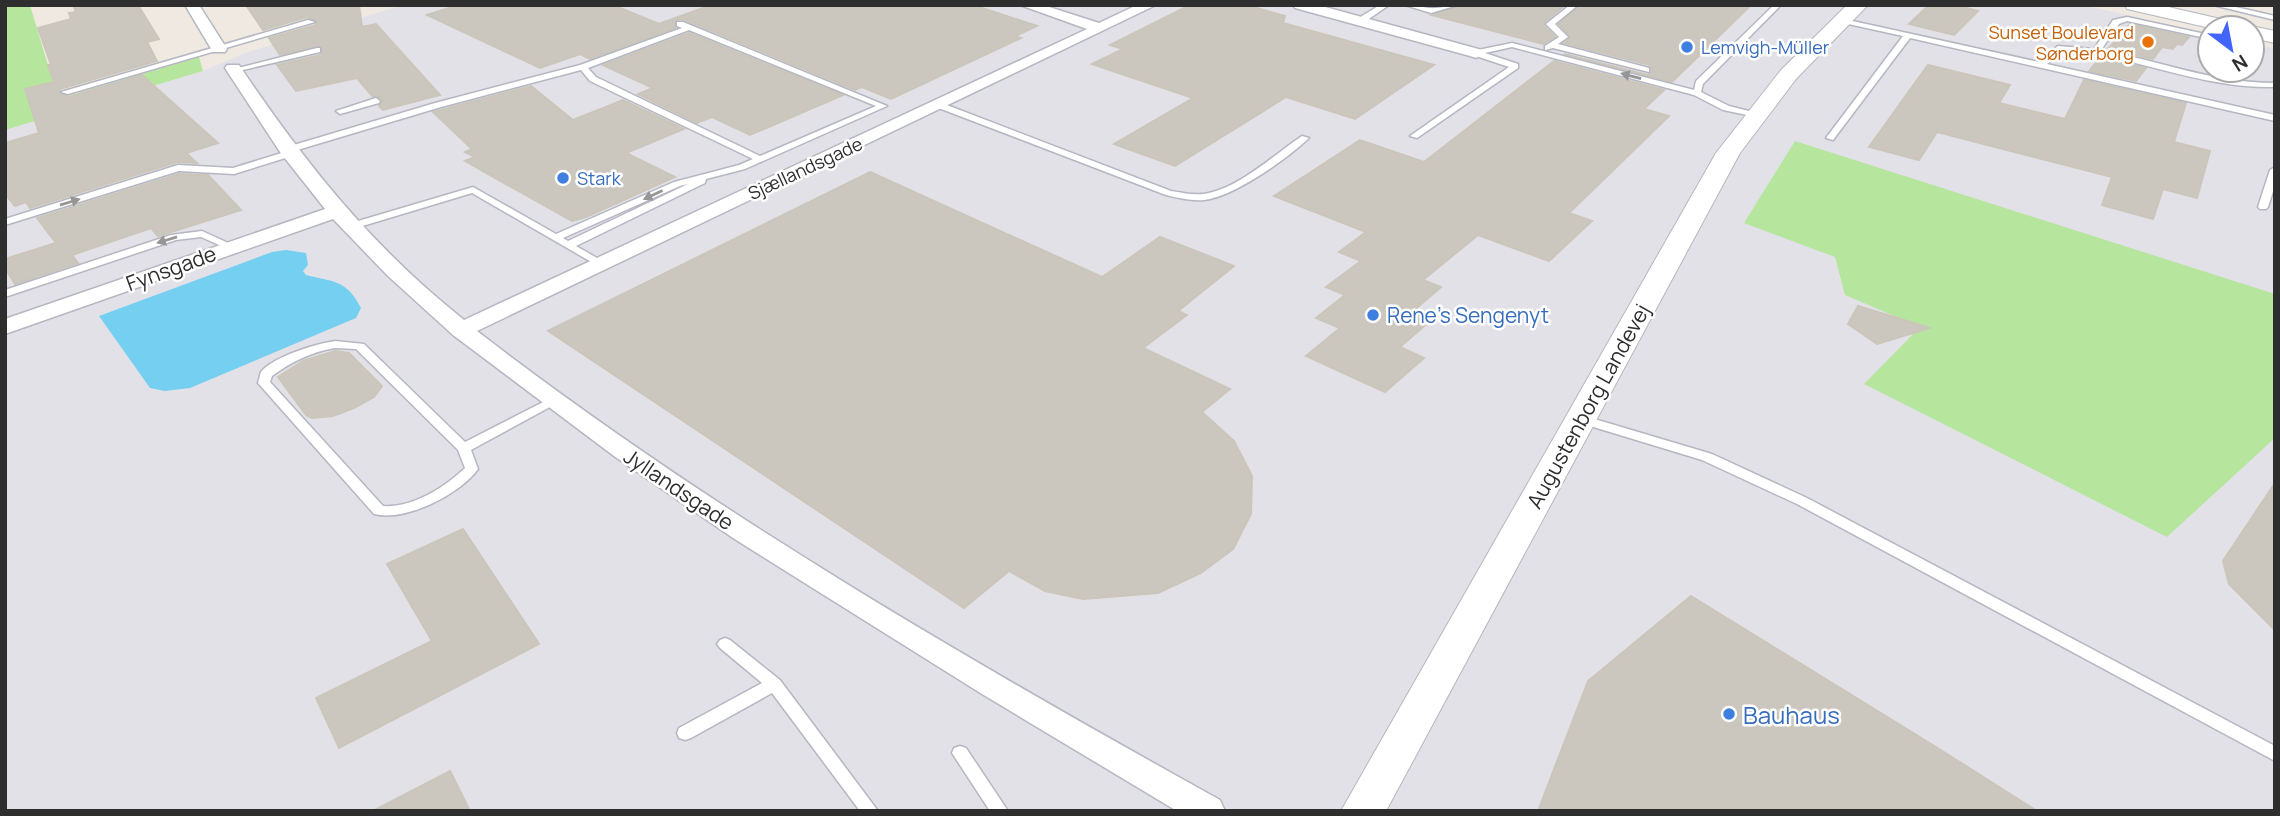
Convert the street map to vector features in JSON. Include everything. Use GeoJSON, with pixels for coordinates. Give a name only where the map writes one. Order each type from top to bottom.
{"type":"FeatureCollection","features":[{"type":"Feature","properties":{"kind":"street","name":"Jyllandsgade"},"geometry":{"type":"LineString","coordinates":[[192,5],[226,59],[291,151],[345,218],[393,271],[461,330],[607,440],[774,552],[1096,748],[1208,811]]}},
{"type":"Feature","properties":{"kind":"street"},"geometry":{"type":"LineString","coordinates":[[1027,5],[1100,28]]}},
{"type":"Feature","properties":{"kind":"street","name":"Sjællandsgade"},"geometry":{"type":"LineString","coordinates":[[461,330],[1149,5]]}},
{"type":"Feature","properties":{"kind":"street"},"geometry":{"type":"LineString","coordinates":[[1300,5],[1476,53]]}},
{"type":"Feature","properties":{"kind":"street","name":"Augustenborg Landevej"},"geometry":{"type":"LineString","coordinates":[[1363,811],[1728,153],[1754,115],[1845,13],[1859,5]]}},
{"type":"Feature","properties":{"kind":"street"},"geometry":{"type":"LineString","coordinates":[[2134,5],[2196,19]]}},
{"type":"Feature","properties":{"kind":"street","name":"Fynsgade"},"geometry":{"type":"LineString","coordinates":[[5,327],[232,247],[345,218]]}},
{"type":"Feature","properties":{"kind":"lane"},"geometry":{"type":"LineString","coordinates":[[1360,21],[1386,5]]}},
{"type":"Feature","properties":{"kind":"lane"},"geometry":{"type":"LineString","coordinates":[[1408,5],[1431,11],[1455,5]]}},
{"type":"Feature","properties":{"kind":"lane"},"geometry":{"type":"LineString","coordinates":[[1542,53],[1564,37],[1550,24],[1575,5]]}},
{"type":"Feature","properties":{"kind":"lane"},"geometry":{"type":"LineString","coordinates":[[1697,93],[1699,83],[1778,5]]}},
{"type":"Feature","properties":{"kind":"lane"},"geometry":{"type":"LineString","coordinates":[[2216,5],[2275,18]]}},
{"type":"Feature","properties":{"kind":"lane"},"geometry":{"type":"LineString","coordinates":[[1845,13],[1907,36],[2275,118]]}},
{"type":"Feature","properties":{"kind":"lane"},"geometry":{"type":"LineString","coordinates":[[2096,51],[2116,22],[2127,19],[2196,34]]}},
{"type":"Feature","properties":{"kind":"lane"},"geometry":{"type":"LineString","coordinates":[[226,59],[311,22]]}},
{"type":"Feature","properties":{"kind":"lane"},"geometry":{"type":"LineString","coordinates":[[5,222],[178,169],[234,171],[450,101],[583,67],[684,26],[883,106],[742,167],[677,184],[556,238]]}},
{"type":"Feature","properties":{"kind":"lane"},"geometry":{"type":"LineString","coordinates":[[1830,138],[1907,36]]}},
{"type":"Feature","properties":{"kind":"lane"},"geometry":{"type":"LineString","coordinates":[[1476,53],[1512,45],[1697,93],[1726,108],[1754,115]]}},
{"type":"Feature","properties":{"kind":"lane"},"geometry":{"type":"LineString","coordinates":[[1552,45],[1646,70]]}},
{"type":"Feature","properties":{"kind":"lane"},"geometry":{"type":"LineString","coordinates":[[2040,66],[2061,48],[2096,51],[2201,76],[2272,87]]}},
{"type":"Feature","properties":{"kind":"lane"},"geometry":{"type":"LineString","coordinates":[[65,92],[226,59],[317,50]]}},
{"type":"Feature","properties":{"kind":"lane"},"geometry":{"type":"LineString","coordinates":[[1413,136],[1515,66],[1476,53]]}},
{"type":"Feature","properties":{"kind":"lane"},"geometry":{"type":"LineString","coordinates":[[583,67],[593,79],[760,159]]}},
{"type":"Feature","properties":{"kind":"lane"},"geometry":{"type":"LineString","coordinates":[[340,111],[376,101]]}},
{"type":"Feature","properties":{"kind":"lane"},"geometry":{"type":"LineString","coordinates":[[939,105],[1169,193],[1189,197],[1217,195],[1231,188],[1305,138]]}},
{"type":"Feature","properties":{"kind":"lane"},"geometry":{"type":"LineString","coordinates":[[2263,207],[2275,170]]}},
{"type":"Feature","properties":{"kind":"lane"},"geometry":{"type":"LineString","coordinates":[[569,245],[689,190],[717,172]]}},
{"type":"Feature","properties":{"kind":"lane"},"geometry":{"type":"LineString","coordinates":[[345,218],[473,190],[600,264]]}},
{"type":"Feature","properties":{"kind":"lane"},"geometry":{"type":"LineString","coordinates":[[5,294],[175,237],[202,234],[232,247]]}},
{"type":"Feature","properties":{"kind":"lane"},"geometry":{"type":"LineString","coordinates":[[345,342],[360,346],[464,448],[472,469],[463,479],[403,511],[379,512],[264,383],[266,374],[279,364],[326,345],[345,342]]}},
{"type":"Feature","properties":{"kind":"lane"},"geometry":{"type":"LineString","coordinates":[[464,448],[555,401]]}},
{"type":"Feature","properties":{"kind":"lane"},"geometry":{"type":"LineString","coordinates":[[1581,419],[1707,457],[1802,501],[2275,754]]}},
{"type":"Feature","properties":{"kind":"lane"},"geometry":{"type":"LineString","coordinates":[[725,644],[774,684],[870,811]]}},
{"type":"Feature","properties":{"kind":"lane"},"geometry":{"type":"LineString","coordinates":[[685,733],[774,684]]}},
{"type":"Feature","properties":{"kind":"lane"},"geometry":{"type":"LineString","coordinates":[[960,753],[1000,811]]}},
{"type":"Feature","properties":{"kind":"shaded area"},"geometry":{"type":"Polygon","coordinates":[[[403,5],[2083,5],[2196,31],[2196,84],[2266,84],[2266,47],[2275,49],[2275,811],[5,811],[5,130],[203,71],[248,52],[403,5]]]}},
{"type":"Feature","properties":{"kind":"green space"},"geometry":{"type":"Polygon","coordinates":[[[5,5],[30,5],[58,99],[199,57],[203,71],[5,130],[5,5]]]}},
{"type":"Feature","properties":{"kind":"green space"},"geometry":{"type":"Polygon","coordinates":[[[1795,141],[2275,294],[2275,438],[2167,537],[1864,384],[1920,327],[1845,295],[1835,257],[1744,223],[1795,141]]]}},
{"type":"Feature","properties":{"kind":"water"},"geometry":{"type":"Polygon","coordinates":[[[286,250],[306,253],[308,265],[303,271],[306,275],[338,283],[350,292],[361,308],[356,318],[190,388],[165,391],[150,388],[99,316],[272,252],[286,250]]]}},
{"type":"Feature","properties":{"kind":"building"},"geometry":{"type":"Polygon","coordinates":[[[73,5],[138,5],[159,39],[147,42],[157,61],[60,89],[59,93],[69,97],[142,75],[218,143],[186,153],[197,163],[177,162],[30,208],[26,202],[15,206],[5,194],[5,143],[39,133],[25,89],[54,82],[38,28],[71,19],[69,13],[76,12],[73,5]]]}},
{"type":"Feature","properties":{"kind":"building"},"geometry":{"type":"Polygon","coordinates":[[[246,5],[359,5],[362,27],[376,24],[440,95],[383,110],[379,106],[382,99],[372,96],[357,78],[296,91],[277,65],[321,55],[322,46],[280,55],[269,38],[316,25],[317,21],[307,17],[263,30],[246,5]]]}},
{"type":"Feature","properties":{"kind":"building"},"geometry":{"type":"Polygon","coordinates":[[[459,5],[613,5],[659,24],[711,5],[973,5],[1037,26],[1015,36],[1021,38],[891,99],[862,87],[855,90],[683,19],[675,20],[675,28],[590,59],[580,54],[540,68],[427,15],[459,5]]]}},
{"type":"Feature","properties":{"kind":"building"},"geometry":{"type":"Polygon","coordinates":[[[1190,5],[1226,5],[1235,8],[1246,5],[1285,16],[1283,23],[1434,65],[1355,119],[1286,97],[1175,166],[1114,144],[1193,98],[1092,64],[1123,49],[1110,45],[1190,5]]]}},
{"type":"Feature","properties":{"kind":"building"},"geometry":{"type":"Polygon","coordinates":[[[1460,5],[1565,5],[1544,22],[1544,26],[1555,37],[1543,44],[1432,15],[1460,5]]]}},
{"type":"Feature","properties":{"kind":"building"},"geometry":{"type":"Polygon","coordinates":[[[1581,5],[1751,5],[1672,82],[1564,54],[1648,75],[1652,72],[1650,65],[1564,43],[1571,37],[1559,24],[1581,5]]]}},
{"type":"Feature","properties":{"kind":"building"},"geometry":{"type":"Polygon","coordinates":[[[1929,5],[1956,5],[1978,11],[1954,35],[1909,24],[1929,5]]]}},
{"type":"Feature","properties":{"kind":"building","name":"Sunset Boulevard Sønderborg"},"geometry":{"type":"Polygon","coordinates":[[[2130,24],[2189,37],[2182,45],[2177,44],[2173,49],[2162,47],[2153,59],[2108,49],[2130,24]]]}},
{"type":"Feature","properties":{"kind":"building"},"geometry":{"type":"Polygon","coordinates":[[[689,33],[843,95],[750,135],[712,117],[697,123],[638,94],[653,88],[603,65],[689,33]]]}},
{"type":"Feature","properties":{"kind":"building"},"geometry":{"type":"Polygon","coordinates":[[[2100,58],[2146,68],[2136,81],[2089,71],[2100,58]]]}},
{"type":"Feature","properties":{"kind":"building"},"geometry":{"type":"Polygon","coordinates":[[[1554,61],[1664,90],[1644,109],[1669,116],[1569,213],[1592,221],[1549,261],[1478,235],[1423,280],[1441,287],[1412,312],[1431,320],[1400,347],[1424,358],[1385,392],[1306,356],[1340,328],[1316,318],[1345,295],[1326,287],[1361,261],[1339,252],[1366,232],[1274,196],[1360,140],[1424,162],[1554,61]]]}},
{"type":"Feature","properties":{"kind":"building"},"geometry":{"type":"Polygon","coordinates":[[[1928,65],[2010,85],[1999,103],[2065,119],[2084,80],[2186,103],[2174,142],[2210,151],[2197,198],[2163,189],[2153,219],[2102,205],[2112,177],[1937,132],[1919,160],[1869,147],[1928,65]]]}},
{"type":"Feature","properties":{"kind":"building"},"geometry":{"type":"Polygon","coordinates":[[[531,86],[573,120],[623,100],[684,129],[626,153],[675,177],[572,221],[465,161],[475,157],[465,152],[472,149],[433,112],[531,86]]]}},
{"type":"Feature","properties":{"kind":"building"},"geometry":{"type":"Polygon","coordinates":[[[870,172],[1102,277],[1160,237],[1234,266],[1178,311],[1187,315],[1143,348],[1230,389],[1202,412],[1234,441],[1252,476],[1251,514],[1233,549],[1201,573],[1158,593],[1083,599],[1045,591],[1009,571],[964,608],[548,331],[870,172]]]}},
{"type":"Feature","properties":{"kind":"building"},"geometry":{"type":"Polygon","coordinates":[[[179,174],[208,175],[241,210],[158,236],[151,228],[72,255],[78,263],[15,284],[5,268],[5,259],[56,243],[37,218],[179,174]]]}},
{"type":"Feature","properties":{"kind":"building"},"geometry":{"type":"Polygon","coordinates":[[[1858,306],[1930,328],[1877,344],[1848,324],[1858,306]]]}},
{"type":"Feature","properties":{"kind":"building"},"geometry":{"type":"Polygon","coordinates":[[[335,351],[349,353],[382,386],[374,397],[354,408],[333,416],[312,418],[306,415],[278,377],[303,361],[335,351]]]}},
{"type":"Feature","properties":{"kind":"building"},"geometry":{"type":"Polygon","coordinates":[[[2275,483],[2275,630],[2229,584],[2223,561],[2275,483]]]}},
{"type":"Feature","properties":{"kind":"building"},"geometry":{"type":"Polygon","coordinates":[[[463,529],[539,644],[339,748],[316,698],[432,641],[387,564],[463,529]]]}},
{"type":"Feature","properties":{"kind":"building","name":"Bauhaus"},"geometry":{"type":"Polygon","coordinates":[[[1691,596],[2037,811],[1538,811],[1588,681],[1691,596]]]}},
{"type":"Feature","properties":{"kind":"building"},"geometry":{"type":"Polygon","coordinates":[[[450,771],[470,811],[373,811],[450,771]]]}},
{"type":"Feature","properties":{"kind":"place","name":"Sunset Boulevard Sønderborg"},"geometry":{"type":"Point","coordinates":[2148,42]}},
{"type":"Feature","properties":{"kind":"place","name":"Lemvigh-Müller"},"geometry":{"type":"Point","coordinates":[1687,47]}},
{"type":"Feature","properties":{"kind":"place","name":"Stark"},"geometry":{"type":"Point","coordinates":[563,178]}},
{"type":"Feature","properties":{"kind":"place","name":"Rene's Sengenyt"},"geometry":{"type":"Point","coordinates":[1373,315]}},
{"type":"Feature","properties":{"kind":"place","name":"Bauhaus"},"geometry":{"type":"Point","coordinates":[1729,714]}}]}
